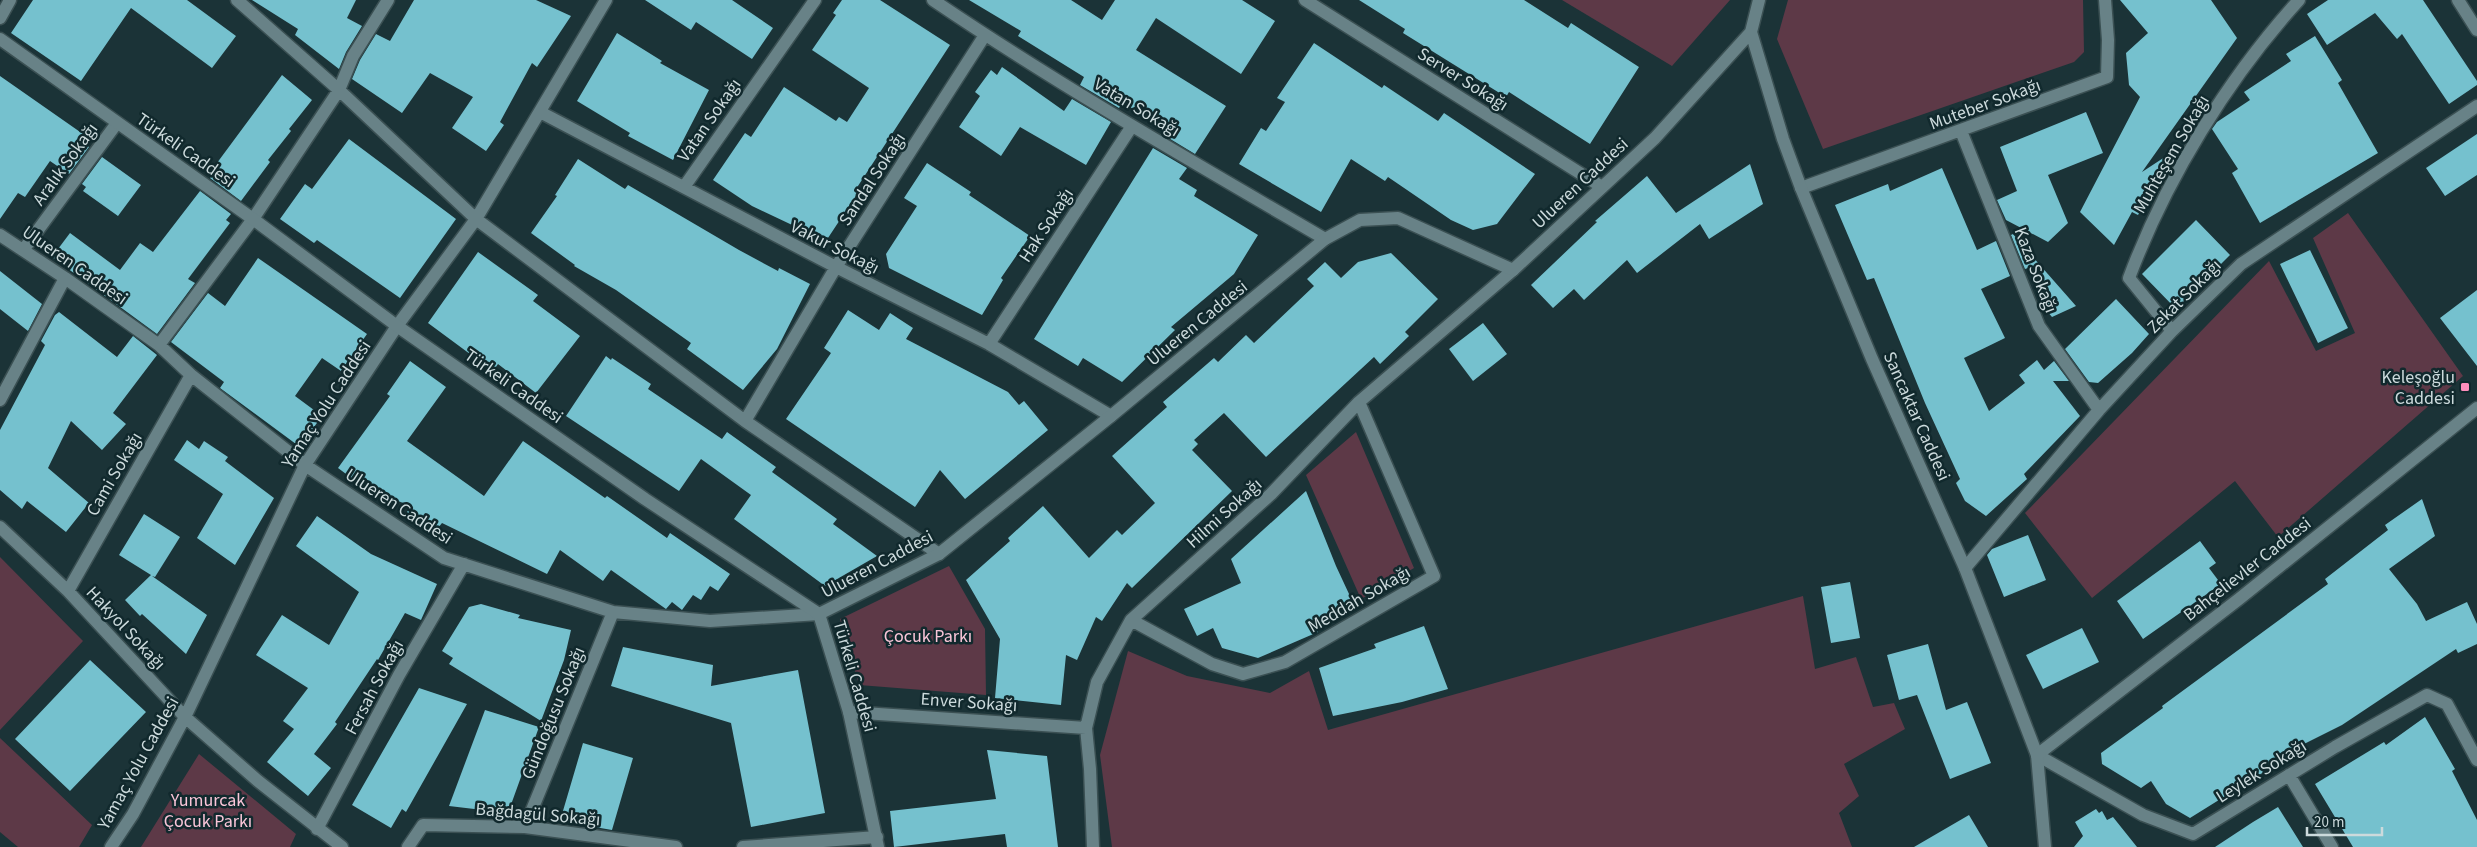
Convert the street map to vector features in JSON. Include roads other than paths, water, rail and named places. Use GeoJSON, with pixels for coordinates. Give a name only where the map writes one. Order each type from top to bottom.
{"type":"FeatureCollection","features":[{"type":"Feature","properties":{"kind":"street"},"geometry":{"type":"LineString","coordinates":[[0,18],[10,0]]}},
{"type":"Feature","properties":{"kind":"street"},"geometry":{"type":"LineString","coordinates":[[237,0],[339,90],[476,219],[745,421],[938,554]]}},
{"type":"Feature","properties":{"kind":"street"},"geometry":{"type":"LineString","coordinates":[[159,345],[253,219],[339,90],[353,56],[388,0]]}},
{"type":"Feature","properties":{"kind":"street","name":"Yamaç Yolu Caddesi"},"geometry":{"type":"LineString","coordinates":[[111,847],[132,814],[185,718],[305,465],[397,326],[476,219],[605,0]]}},
{"type":"Feature","properties":{"kind":"street","name":"Vatan Sokağı"},"geometry":{"type":"LineString","coordinates":[[684,187],[815,0]]}},
{"type":"Feature","properties":{"kind":"street","name":"Vatan Sokağı"},"geometry":{"type":"LineString","coordinates":[[933,0],[985,35],[1132,126],[1325,239]]}},
{"type":"Feature","properties":{"kind":"street","name":"Server Sokağı"},"geometry":{"type":"LineString","coordinates":[[1304,0],[1602,187]]}},
{"type":"Feature","properties":{"kind":"street","name":"Sancaktar Caddesi"},"geometry":{"type":"LineString","coordinates":[[1759,0],[1752,32],[1783,138],[1800,188],[1872,359],[1965,568],[2037,755],[2045,847]]}},
{"type":"Feature","properties":{"kind":"street","name":"Muteber Sokağı"},"geometry":{"type":"LineString","coordinates":[[1800,188],[2107,77],[2108,40],[2105,0]]}},
{"type":"Feature","properties":{"kind":"street","name":"Muhteşem Sokağı"},"geometry":{"type":"LineString","coordinates":[[2172,331],[2129,278],[2142,241],[2204,129],[2264,39],[2299,0]]}},
{"type":"Feature","properties":{"kind":"street"},"geometry":{"type":"LineString","coordinates":[[2458,0],[2477,30]]}},
{"type":"Feature","properties":{"kind":"street","name":"Ulueren Caddesi"},"geometry":{"type":"LineString","coordinates":[[0,235],[24,249],[159,345],[191,375],[305,465],[444,558],[612,612],[710,621],[819,614],[938,554],[1111,416],[1325,239],[1360,220],[1398,218],[1513,270],[1655,138],[1752,32]]}},
{"type":"Feature","properties":{"kind":"street","name":"Sandal Sokağı"},"geometry":{"type":"LineString","coordinates":[[745,421],[836,267],[985,35]]}},
{"type":"Feature","properties":{"kind":"street","name":"Türkeli Caddesi"},"geometry":{"type":"LineString","coordinates":[[0,39],[253,219],[397,326],[653,504],[819,614],[849,712],[878,842]]}},
{"type":"Feature","properties":{"kind":"street","name":"Zekat Sokağı"},"geometry":{"type":"LineString","coordinates":[[1965,568],[2099,410],[2172,331],[2241,264],[2477,106]]}},
{"type":"Feature","properties":{"kind":"street","name":"Vakur Sokağı"},"geometry":{"type":"LineString","coordinates":[[540,112],[836,267],[989,344],[1111,416]]}},
{"type":"Feature","properties":{"kind":"street","name":"Aralık Sokağı"},"geometry":{"type":"LineString","coordinates":[[24,249],[116,123]]}},
{"type":"Feature","properties":{"kind":"street","name":"Hak Sokağı"},"geometry":{"type":"LineString","coordinates":[[989,344],[1132,126]]}},
{"type":"Feature","properties":{"kind":"street","name":"Kaza Sokağı"},"geometry":{"type":"LineString","coordinates":[[1961,131],[2039,326],[2099,410]]}},
{"type":"Feature","properties":{"kind":"street","name":"Hilmi Sokağı"},"geometry":{"type":"LineString","coordinates":[[1093,847],[1090,769],[1086,728],[1097,682],[1131,620],[1271,494],[1359,402],[1513,270]]}},
{"type":"Feature","properties":{"kind":"street"},"geometry":{"type":"LineString","coordinates":[[0,400],[65,278]]}},
{"type":"Feature","properties":{"kind":"street","name":"Cami Sokağı"},"geometry":{"type":"LineString","coordinates":[[68,591],[191,375]]}},
{"type":"Feature","properties":{"kind":"street","name":"Meddah Sokağı"},"geometry":{"type":"LineString","coordinates":[[1131,620],[1212,664],[1243,674],[1285,662],[1434,576],[1359,402]]}},
{"type":"Feature","properties":{"kind":"street","name":"Bahçelievler Caddesi"},"geometry":{"type":"LineString","coordinates":[[2037,755],[2239,599],[2477,408]]}},
{"type":"Feature","properties":{"kind":"street","name":"Hakyol Sokağı"},"geometry":{"type":"LineString","coordinates":[[0,527],[68,591],[185,718],[258,781],[342,847]]}},
{"type":"Feature","properties":{"kind":"street","name":"Fersah Sokağı"},"geometry":{"type":"LineString","coordinates":[[317,829],[399,675],[464,564]]}},
{"type":"Feature","properties":{"kind":"street","name":"Gündoğusu Sokağı"},"geometry":{"type":"LineString","coordinates":[[525,827],[612,612]]}},
{"type":"Feature","properties":{"kind":"street","name":"Leylek Sokağı"},"geometry":{"type":"LineString","coordinates":[[2037,755],[2143,814],[2192,834],[2288,775],[2426,695],[2447,704],[2477,760]]}},
{"type":"Feature","properties":{"kind":"street","name":"Enver Sokağı"},"geometry":{"type":"LineString","coordinates":[[849,712],[1086,728]]}},
{"type":"Feature","properties":{"kind":"street"},"geometry":{"type":"LineString","coordinates":[[2288,775],[2332,847]]}},
{"type":"Feature","properties":{"kind":"street","name":"Bağdagül Sokağı"},"geometry":{"type":"LineString","coordinates":[[408,847],[423,825],[525,827],[676,847]]}},
{"type":"Feature","properties":{"kind":"street"},"geometry":{"type":"LineString","coordinates":[[744,847],[878,842]]}},
{"type":"Feature","properties":{"kind":"place","name":"Keleşoğlu Caddesi"},"geometry":{"type":"Point","coordinates":[2465,387]}},
{"type":"Feature","properties":{"kind":"park label","name":"Çocuk Parkı"},"geometry":{"type":"Point","coordinates":[928,636]}},
{"type":"Feature","properties":{"kind":"park label","name":"Yumurcak Çocuk Parkı"},"geometry":{"type":"Point","coordinates":[208,810]}}]}
